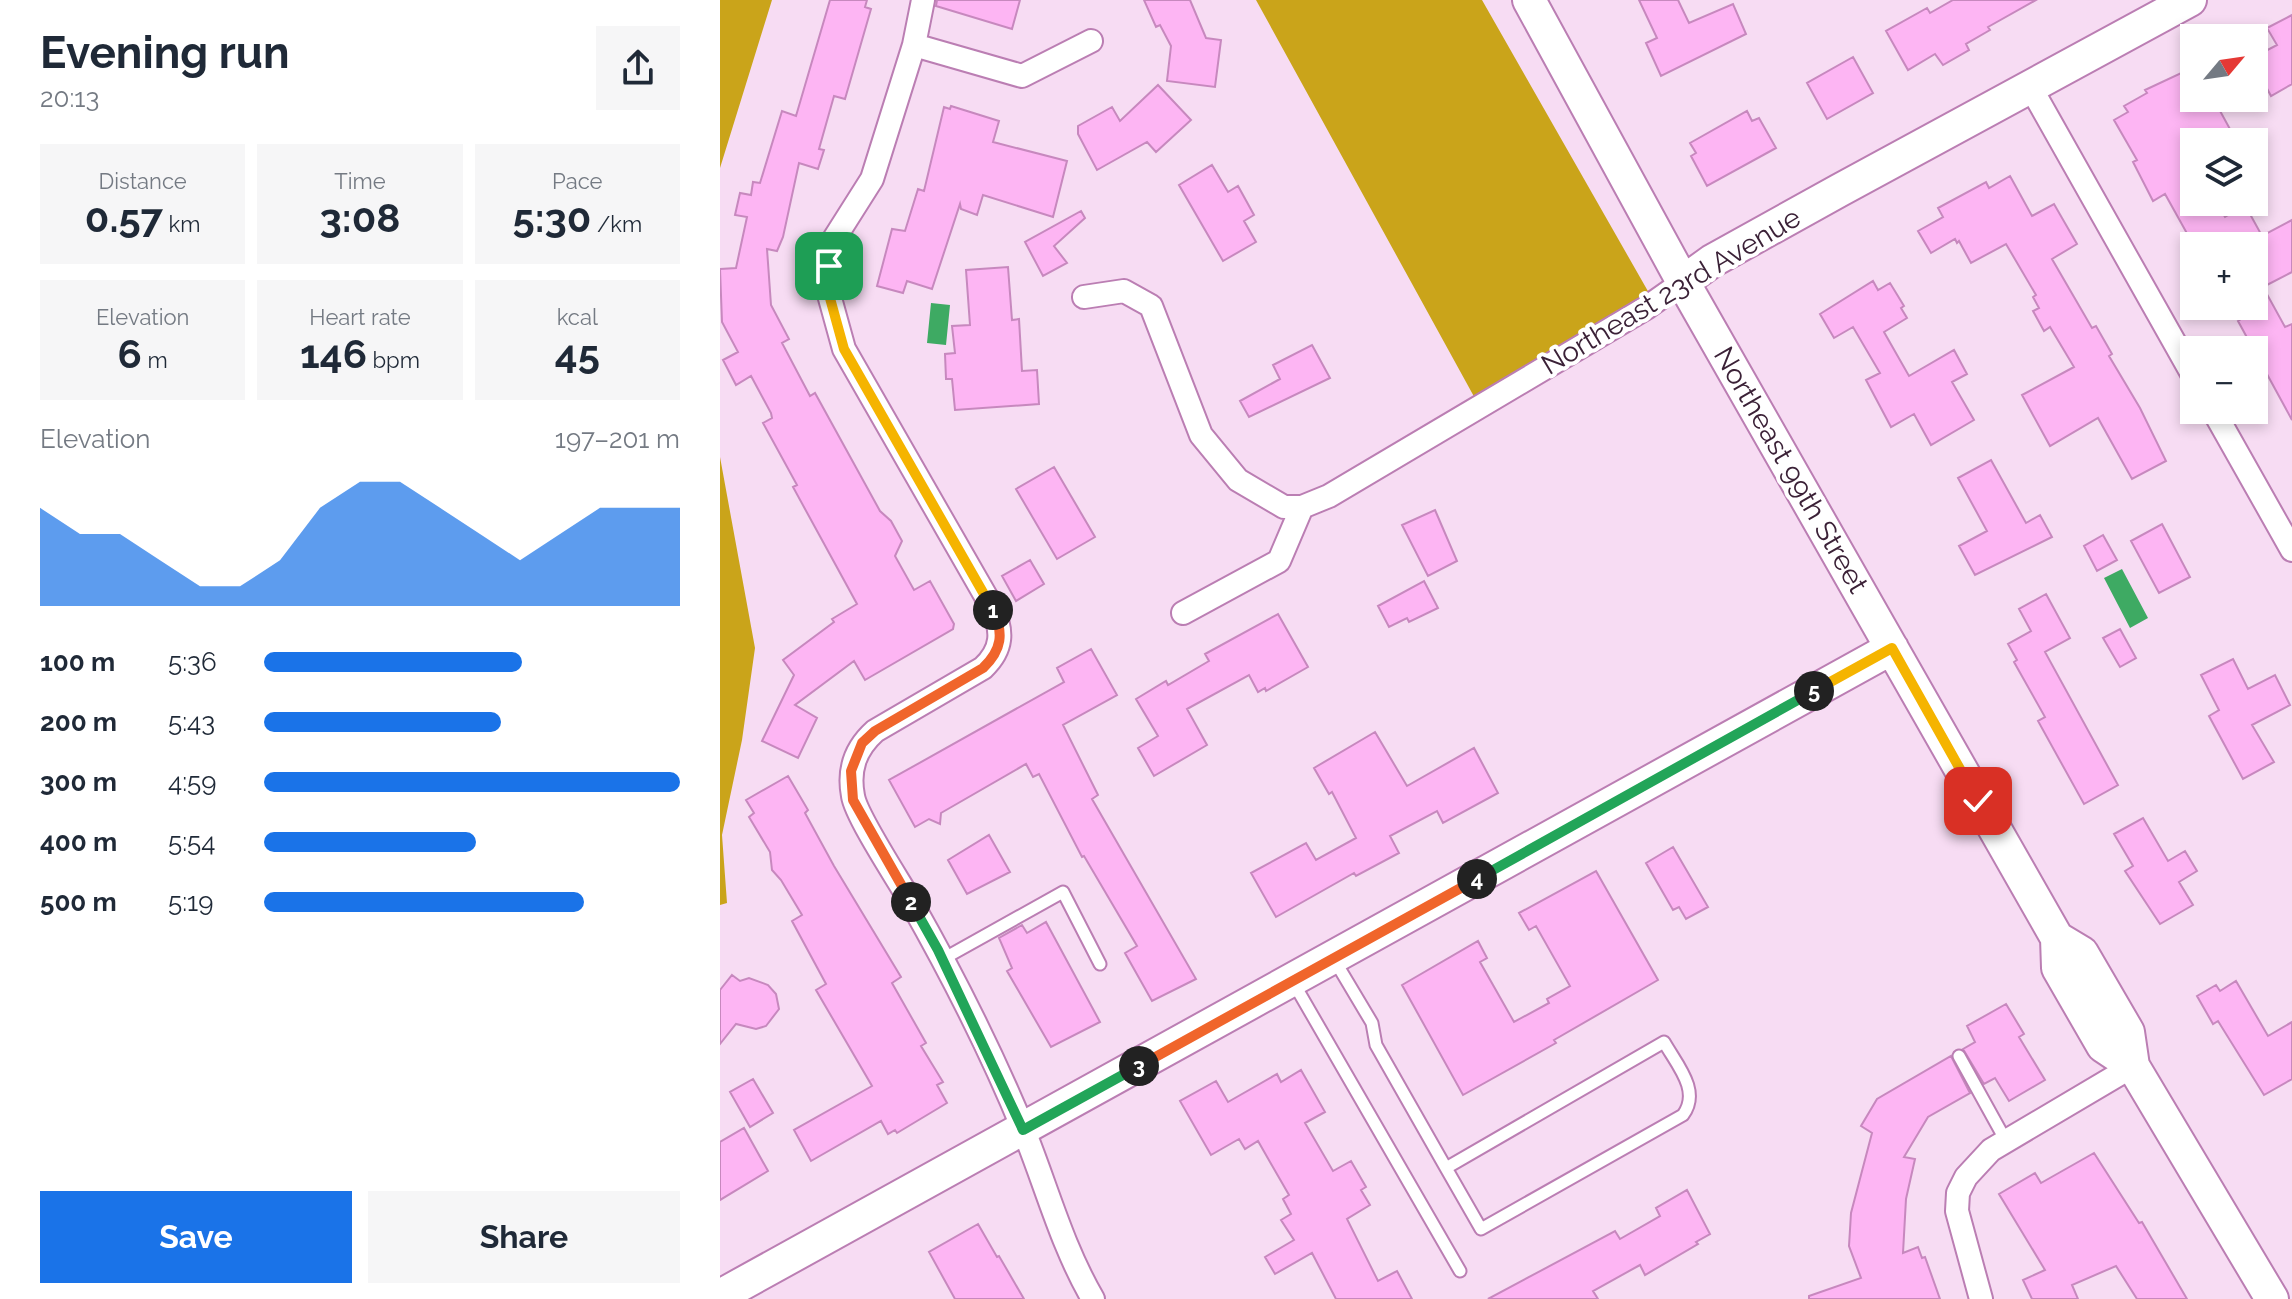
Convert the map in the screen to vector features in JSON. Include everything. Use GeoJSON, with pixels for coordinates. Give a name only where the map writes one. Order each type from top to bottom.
{"type":"FeatureCollection","features":[{"type":"Feature","properties":{"kind":"street"},"geometry":{"type":"LineString","coordinates":[[923,0],[914,45],[872,179],[834,239],[828,291],[844,349],[1001,626],[997,655],[983,668],[875,731],[862,743],[851,771],[853,800],[943,959],[1023,1130],[1073,1265],[1093,1299]]}},
{"type":"Feature","properties":{"kind":"street","name":"Northeast 99th Street"},"geometry":{"type":"LineString","coordinates":[[1529,0],[1683,282],[2057,938],[2058,968],[2103,1046],[2133,1066],[2272,1299]]}},
{"type":"Feature","properties":{"kind":"street","name":"Northeast 23rd Avenue"},"geometry":{"type":"LineString","coordinates":[[1302,507],[1329,496],[1646,308],[1712,261],[2190,0]]}},
{"type":"Feature","properties":{"kind":"street"},"geometry":{"type":"LineString","coordinates":[[914,45],[1022,76],[1091,41]]}},
{"type":"Feature","properties":{"kind":"street"},"geometry":{"type":"LineString","coordinates":[[2031,88],[2180,352]]}},
{"type":"Feature","properties":{"kind":"street"},"geometry":{"type":"LineString","coordinates":[[1084,297],[1124,291],[1151,306],[1201,435],[1238,480],[1284,507],[1302,507],[1279,561],[1183,613]]}},
{"type":"Feature","properties":{"kind":"street"},"geometry":{"type":"LineString","coordinates":[[2221,424],[2292,550]]}},
{"type":"Feature","properties":{"kind":"street"},"geometry":{"type":"LineString","coordinates":[[720,1296],[1892,648]]}},
{"type":"Feature","properties":{"kind":"street"},"geometry":{"type":"LineString","coordinates":[[1981,1299],[1957,1211],[1961,1184],[1976,1162],[2006,1141],[2133,1066]]}},
{"type":"Feature","properties":{"kind":"lane"},"geometry":{"type":"LineString","coordinates":[[943,959],[1063,892],[1100,964]]}},
{"type":"Feature","properties":{"kind":"lane"},"geometry":{"type":"LineString","coordinates":[[1334,959],[1372,1023],[1376,1045],[1446,1168],[1481,1229],[1683,1115],[1690,1105],[1690,1087],[1664,1042],[1446,1168]]}},
{"type":"Feature","properties":{"kind":"lane"},"geometry":{"type":"LineString","coordinates":[[1292,981],[1460,1271]]}},
{"type":"Feature","properties":{"kind":"lane"},"geometry":{"type":"LineString","coordinates":[[1959,1056],[2006,1141]]}},
{"type":"Feature","properties":{"kind":"shaded area"},"geometry":{"type":"Polygon","coordinates":[[[720,0],[772,0],[720,168],[720,0]]]}},
{"type":"Feature","properties":{"kind":"shaded area"},"geometry":{"type":"Polygon","coordinates":[[[1256,0],[1482,0],[1649,293],[1477,402],[1256,0]]]}},
{"type":"Feature","properties":{"kind":"shaded area"},"geometry":{"type":"Polygon","coordinates":[[[931,303],[950,305],[946,345],[927,343],[931,303]]]}},
{"type":"Feature","properties":{"kind":"shaded area"},"geometry":{"type":"Polygon","coordinates":[[[720,457],[755,648],[742,740],[722,835],[727,903],[720,905],[720,457]]]}},
{"type":"Feature","properties":{"kind":"shaded area"},"geometry":{"type":"Polygon","coordinates":[[[2122,569],[2148,618],[2130,628],[2104,578],[2122,569]]]}},
{"type":"Feature","properties":{"kind":"building"},"geometry":{"type":"Polygon","coordinates":[[[830,0],[867,0],[865,7],[871,9],[845,99],[834,96],[819,149],[824,150],[818,169],[799,163],[783,237],[777,251],[767,249],[771,305],[789,339],[782,343],[810,396],[815,393],[880,511],[891,521],[902,541],[895,556],[914,590],[930,581],[954,624],[953,629],[865,680],[854,661],[795,705],[817,718],[798,758],[762,741],[794,675],[783,660],[834,622],[832,619],[857,604],[793,487],[797,485],[763,423],[772,418],[771,413],[751,376],[736,385],[723,360],[738,352],[722,322],[720,269],[736,268],[747,217],[735,215],[740,193],[751,195],[753,182],[760,183],[782,111],[796,116],[830,0]]]}},
{"type":"Feature","properties":{"kind":"building"},"geometry":{"type":"Polygon","coordinates":[[[937,0],[1020,0],[1012,29],[936,6],[937,0]]]}},
{"type":"Feature","properties":{"kind":"building"},"geometry":{"type":"Polygon","coordinates":[[[1144,0],[1190,0],[1206,38],[1221,40],[1215,87],[1167,81],[1171,46],[1160,25],[1156,27],[1144,0]]]}},
{"type":"Feature","properties":{"kind":"building"},"geometry":{"type":"Polygon","coordinates":[[[1639,0],[1678,0],[1689,23],[1733,4],[1746,34],[1661,76],[1646,43],[1657,38],[1639,0]]]}},
{"type":"Feature","properties":{"kind":"building"},"geometry":{"type":"Polygon","coordinates":[[[1953,0],[2036,0],[1988,27],[1990,30],[1966,44],[1969,50],[1943,65],[1935,54],[1908,70],[1886,31],[1927,8],[1930,13],[1953,0]]]}},
{"type":"Feature","properties":{"kind":"building"},"geometry":{"type":"Polygon","coordinates":[[[2292,15],[2292,84],[2271,96],[2268,90],[2268,50],[2277,45],[2268,27],[2292,15]]]}},
{"type":"Feature","properties":{"kind":"building"},"geometry":{"type":"Polygon","coordinates":[[[1853,57],[1873,93],[1827,119],[1807,83],[1853,57]]]}},
{"type":"Feature","properties":{"kind":"building"},"geometry":{"type":"Polygon","coordinates":[[[2180,74],[2180,112],[2221,112],[2229,128],[2180,128],[2180,216],[2251,216],[2260,232],[2186,232],[2165,194],[2153,201],[2133,162],[2137,160],[2114,120],[2128,112],[2124,106],[2147,93],[2145,90],[2180,74]]]}},
{"type":"Feature","properties":{"kind":"building"},"geometry":{"type":"Polygon","coordinates":[[[1158,85],[1191,120],[1156,152],[1147,142],[1097,170],[1078,134],[1078,126],[1112,107],[1120,121],[1158,85]]]}},
{"type":"Feature","properties":{"kind":"building"},"geometry":{"type":"Polygon","coordinates":[[[951,106],[999,121],[993,142],[1067,161],[1053,217],[983,195],[977,215],[961,209],[960,204],[932,289],[907,281],[903,293],[877,286],[892,229],[905,231],[918,189],[924,191],[944,107],[950,109],[951,106]]]}},
{"type":"Feature","properties":{"kind":"building"},"geometry":{"type":"Polygon","coordinates":[[[1747,111],[1752,121],[1759,118],[1776,148],[1707,186],[1691,156],[1696,153],[1690,143],[1747,111]]]}},
{"type":"Feature","properties":{"kind":"building"},"geometry":{"type":"Polygon","coordinates":[[[1212,165],[1228,192],[1238,186],[1254,215],[1244,221],[1256,242],[1223,261],[1179,185],[1212,165]]]}},
{"type":"Feature","properties":{"kind":"building"},"geometry":{"type":"Polygon","coordinates":[[[2010,176],[2032,216],[2054,204],[2077,244],[2052,259],[2092,328],[2096,326],[2112,354],[2109,356],[2140,408],[2166,461],[2132,479],[2098,418],[2050,446],[2022,395],[2074,367],[2050,327],[2044,331],[2033,311],[2039,308],[2033,297],[2036,295],[2006,244],[1971,263],[1959,241],[1957,243],[1955,239],[1931,253],[1918,231],[1943,217],[1938,208],[1986,182],[1989,188],[2010,176]]]}},
{"type":"Feature","properties":{"kind":"building"},"geometry":{"type":"Polygon","coordinates":[[[1081,211],[1085,218],[1054,246],[1067,263],[1043,276],[1025,242],[1081,211]]]}},
{"type":"Feature","properties":{"kind":"building"},"geometry":{"type":"Polygon","coordinates":[[[2292,220],[2292,272],[2268,284],[2268,233],[2292,220]]]}},
{"type":"Feature","properties":{"kind":"building"},"geometry":{"type":"Polygon","coordinates":[[[1008,267],[1012,320],[1019,319],[1022,371],[1037,370],[1039,404],[955,410],[952,379],[946,379],[945,354],[955,353],[952,326],[970,325],[966,270],[1008,267]]]}},
{"type":"Feature","properties":{"kind":"building"},"geometry":{"type":"Polygon","coordinates":[[[1873,281],[1878,290],[1890,283],[1904,306],[1901,308],[1907,318],[1884,332],[1909,376],[1954,350],[1967,374],[1952,382],[1974,420],[1931,445],[1914,414],[1891,427],[1866,380],[1880,373],[1853,327],[1834,338],[1820,314],[1873,281]]]}},
{"type":"Feature","properties":{"kind":"building"},"geometry":{"type":"Polygon","coordinates":[[[2268,296],[2285,327],[2292,324],[2292,420],[2268,376],[2268,336],[2246,336],[2238,321],[2268,320],[2268,296]]]}},
{"type":"Feature","properties":{"kind":"building"},"geometry":{"type":"Polygon","coordinates":[[[1312,345],[1330,378],[1249,417],[1240,401],[1280,379],[1273,365],[1312,345]]]}},
{"type":"Feature","properties":{"kind":"building"},"geometry":{"type":"Polygon","coordinates":[[[1991,460],[2026,523],[2040,515],[2052,537],[1975,575],[1959,546],[1987,531],[1958,478],[1991,460]]]}},
{"type":"Feature","properties":{"kind":"building"},"geometry":{"type":"Polygon","coordinates":[[[1054,467],[1095,537],[1057,559],[1016,489],[1054,467]]]}},
{"type":"Feature","properties":{"kind":"building"},"geometry":{"type":"Polygon","coordinates":[[[1435,510],[1457,561],[1428,576],[1402,525],[1435,510]]]}},
{"type":"Feature","properties":{"kind":"building"},"geometry":{"type":"Polygon","coordinates":[[[2162,524],[2190,577],[2159,593],[2131,541],[2162,524]]]}},
{"type":"Feature","properties":{"kind":"building"},"geometry":{"type":"Polygon","coordinates":[[[2103,535],[2117,560],[2097,571],[2084,546],[2103,535]]]}},
{"type":"Feature","properties":{"kind":"building"},"geometry":{"type":"Polygon","coordinates":[[[1030,560],[1044,584],[1016,601],[1002,576],[1030,560]]]}},
{"type":"Feature","properties":{"kind":"building"},"geometry":{"type":"Polygon","coordinates":[[[1424,581],[1438,608],[1409,622],[1407,618],[1389,627],[1378,606],[1424,581]]]}},
{"type":"Feature","properties":{"kind":"building"},"geometry":{"type":"Polygon","coordinates":[[[2046,594],[2070,638],[2045,652],[2118,785],[2084,804],[2038,721],[2045,717],[2014,662],[2017,660],[2008,644],[2031,631],[2019,609],[2046,594]]]}},
{"type":"Feature","properties":{"kind":"building"},"geometry":{"type":"Polygon","coordinates":[[[1278,614],[1308,667],[1266,691],[1265,688],[1258,692],[1249,675],[1187,709],[1207,745],[1154,776],[1138,748],[1158,736],[1136,699],[1209,661],[1205,654],[1278,614]]]}},
{"type":"Feature","properties":{"kind":"building"},"geometry":{"type":"Polygon","coordinates":[[[2120,629],[2136,658],[2120,667],[2103,638],[2120,629]]]}},
{"type":"Feature","properties":{"kind":"building"},"geometry":{"type":"Polygon","coordinates":[[[1091,649],[1117,695],[1063,725],[1098,795],[1092,799],[1196,979],[1152,1001],[1125,953],[1137,946],[1082,857],[1039,774],[1033,777],[1026,764],[941,813],[940,824],[929,819],[915,827],[889,780],[1064,682],[1057,668],[1091,649]]]}},
{"type":"Feature","properties":{"kind":"building"},"geometry":{"type":"Polygon","coordinates":[[[2233,659],[2248,689],[2275,675],[2290,705],[2252,725],[2274,762],[2243,779],[2209,716],[2219,710],[2201,675],[2233,659]]]}},
{"type":"Feature","properties":{"kind":"building"},"geometry":{"type":"Polygon","coordinates":[[[1375,732],[1407,786],[1474,748],[1498,793],[1443,823],[1437,811],[1390,836],[1399,853],[1356,876],[1354,873],[1276,917],[1251,873],[1306,843],[1316,860],[1356,838],[1332,792],[1329,794],[1314,768],[1375,732]]]}},
{"type":"Feature","properties":{"kind":"building"},"geometry":{"type":"Polygon","coordinates":[[[788,776],[834,866],[901,977],[892,983],[926,1043],[921,1046],[943,1082],[937,1085],[947,1103],[897,1133],[895,1130],[888,1134],[881,1121],[811,1161],[794,1130],[872,1086],[816,990],[826,984],[792,921],[802,915],[772,870],[770,852],[749,817],[754,813],[746,800],[788,776]]]}},
{"type":"Feature","properties":{"kind":"building"},"geometry":{"type":"Polygon","coordinates":[[[2143,818],[2168,861],[2185,851],[2197,871],[2179,882],[2193,905],[2160,924],[2125,871],[2133,866],[2114,834],[2143,818]]]}},
{"type":"Feature","properties":{"kind":"building"},"geometry":{"type":"Polygon","coordinates":[[[989,835],[1010,872],[967,894],[948,860],[989,835]]]}},
{"type":"Feature","properties":{"kind":"building"},"geometry":{"type":"Polygon","coordinates":[[[1673,847],[1708,907],[1686,919],[1679,907],[1673,910],[1646,863],[1673,847]]]}},
{"type":"Feature","properties":{"kind":"building"},"geometry":{"type":"Polygon","coordinates":[[[1596,871],[1658,980],[1554,1040],[1556,1043],[1463,1095],[1402,985],[1478,941],[1487,958],[1480,962],[1514,1022],[1549,1003],[1547,999],[1570,986],[1536,926],[1529,930],[1519,913],[1596,871]]]}},
{"type":"Feature","properties":{"kind":"building"},"geometry":{"type":"Polygon","coordinates":[[[1046,922],[1100,1022],[1051,1047],[1007,971],[1012,968],[999,938],[1022,925],[1027,933],[1046,922]]]}},
{"type":"Feature","properties":{"kind":"building"},"geometry":{"type":"Polygon","coordinates":[[[732,975],[740,981],[749,978],[768,985],[776,994],[779,1009],[766,1026],[756,1029],[736,1024],[720,1044],[720,990],[732,975]]]}},
{"type":"Feature","properties":{"kind":"building"},"geometry":{"type":"Polygon","coordinates":[[[2236,981],[2268,1036],[2292,1022],[2292,1079],[2264,1095],[2218,1021],[2213,1024],[2197,996],[2216,985],[2220,991],[2236,981]]]}},
{"type":"Feature","properties":{"kind":"building"},"geometry":{"type":"Polygon","coordinates":[[[2006,1004],[2024,1034],[2019,1037],[2045,1080],[2009,1101],[1995,1078],[1984,1084],[1963,1049],[1975,1042],[1967,1026],[2006,1004]]]}},
{"type":"Feature","properties":{"kind":"building"},"geometry":{"type":"Polygon","coordinates":[[[1951,1056],[1970,1093],[1928,1117],[1904,1157],[1915,1159],[1906,1199],[1903,1253],[1918,1247],[1922,1258],[1925,1257],[1940,1299],[1809,1299],[1809,1296],[1861,1278],[1849,1246],[1851,1213],[1872,1133],[1861,1126],[1877,1099],[1951,1056]]]}},
{"type":"Feature","properties":{"kind":"building"},"geometry":{"type":"Polygon","coordinates":[[[1301,1070],[1325,1112],[1305,1123],[1333,1171],[1351,1161],[1366,1187],[1361,1190],[1370,1205],[1347,1219],[1378,1281],[1397,1271],[1412,1299],[1336,1299],[1312,1253],[1275,1274],[1265,1257],[1294,1240],[1281,1220],[1291,1214],[1283,1199],[1289,1195],[1258,1141],[1245,1149],[1239,1139],[1211,1155],[1180,1101],[1216,1081],[1228,1102],[1277,1074],[1281,1082],[1301,1070]]]}},
{"type":"Feature","properties":{"kind":"building"},"geometry":{"type":"Polygon","coordinates":[[[753,1079],[773,1113],[750,1127],[730,1092],[753,1079]]]}},
{"type":"Feature","properties":{"kind":"building"},"geometry":{"type":"Polygon","coordinates":[[[744,1128],[768,1171],[720,1200],[720,1142],[744,1128]]]}},
{"type":"Feature","properties":{"kind":"building"},"geometry":{"type":"Polygon","coordinates":[[[2094,1153],[2139,1223],[2142,1222],[2187,1299],[2137,1299],[2116,1266],[2072,1285],[2078,1299],[2032,1299],[2023,1280],[2045,1270],[1999,1194],[2035,1173],[2041,1183],[2094,1153]]]}},
{"type":"Feature","properties":{"kind":"building"},"geometry":{"type":"Polygon","coordinates":[[[1687,1190],[1710,1234],[1645,1275],[1640,1265],[1593,1291],[1598,1299],[1488,1299],[1615,1231],[1620,1239],[1660,1216],[1656,1208],[1687,1190]]]}},
{"type":"Feature","properties":{"kind":"building"},"geometry":{"type":"Polygon","coordinates":[[[978,1224],[1024,1299],[955,1299],[929,1252],[978,1224]]]}},
{"type":"Feature","properties":{"kind":"route"},"geometry":{"type":"LineString","coordinates":[[829,266],[828,291],[844,349],[1001,626],[997,655],[983,668],[875,731],[862,743],[851,771],[853,800],[938,950],[1023,1130],[1892,648],[1978,801]]}}]}
